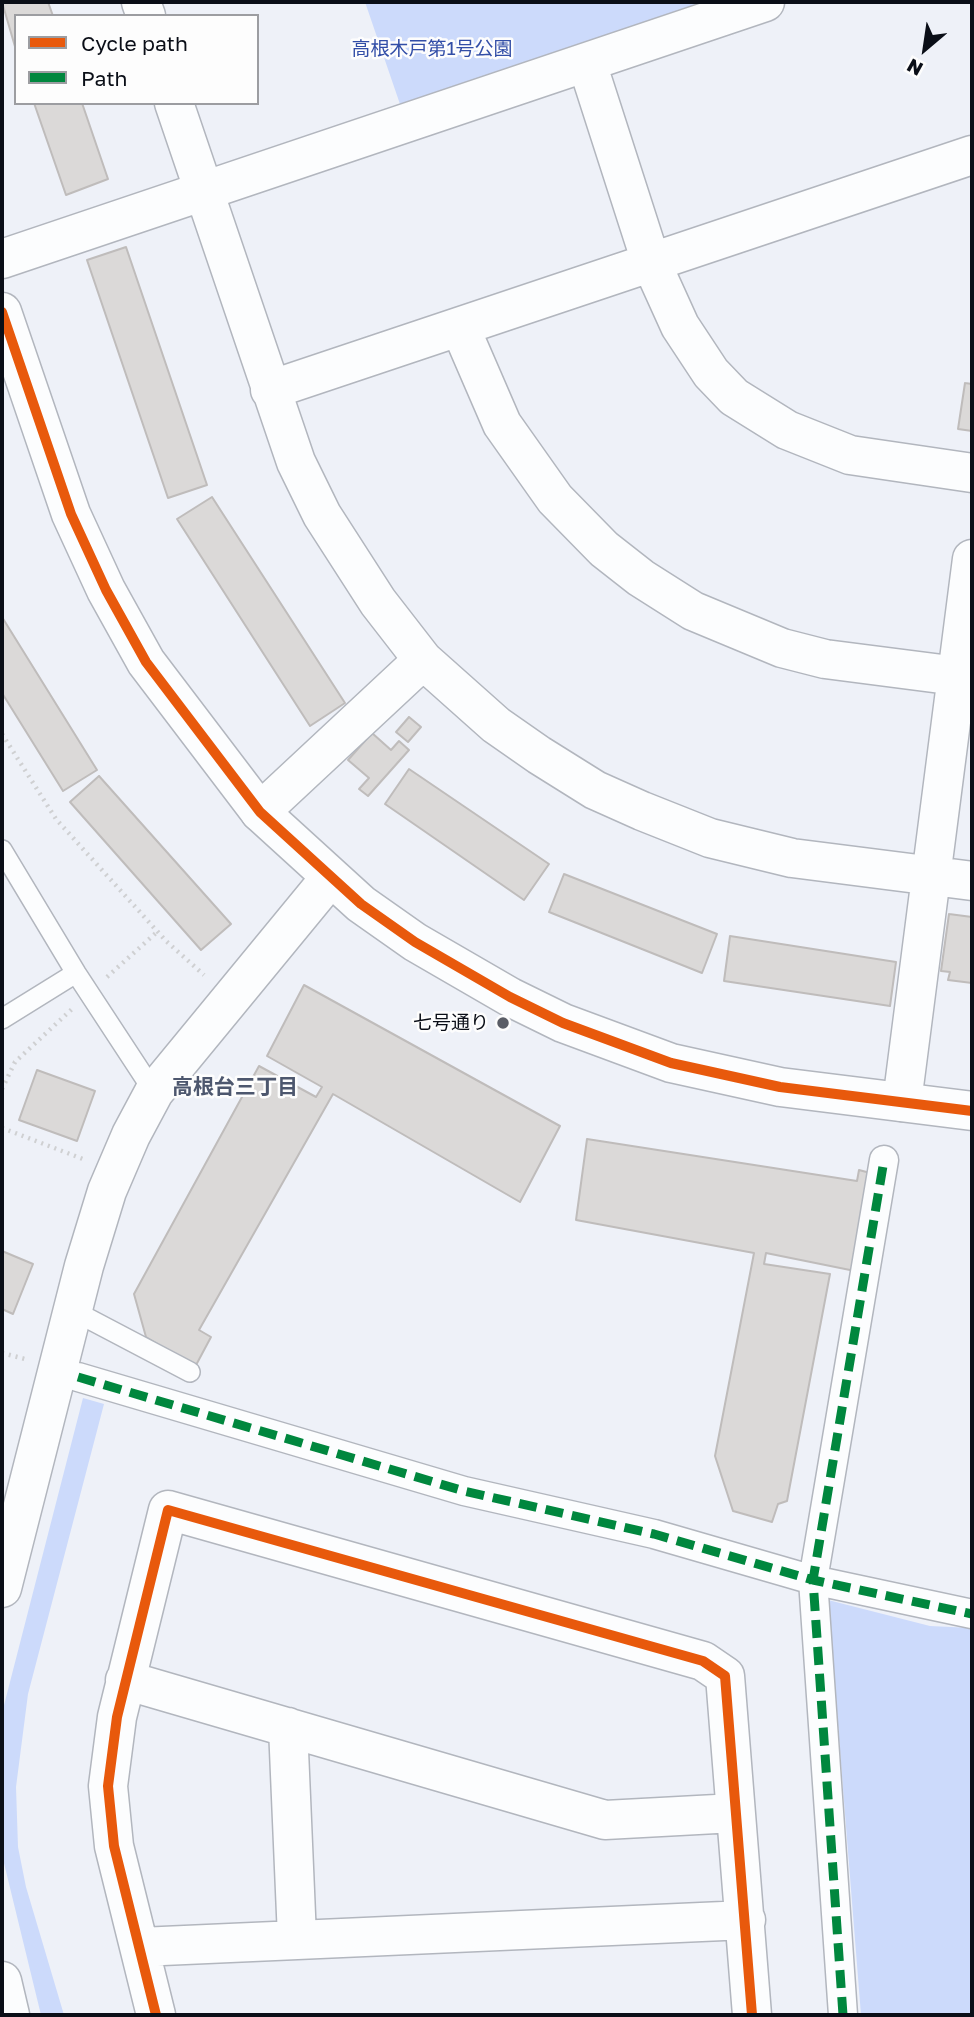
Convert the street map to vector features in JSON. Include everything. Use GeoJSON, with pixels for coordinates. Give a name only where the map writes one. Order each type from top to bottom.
{"type":"FeatureCollection","features":[{"type":"Feature","properties":{"kind":"street"},"geometry":{"type":"LineString","coordinates":[[2,259],[765,2]]}},
{"type":"Feature","properties":{"kind":"street"},"geometry":{"type":"LineString","coordinates":[[587,63],[651,262],[681,326],[711,373],[734,397],[762,416],[816,443],[850,455],[972,473]]}},
{"type":"Feature","properties":{"kind":"street"},"geometry":{"type":"LineString","coordinates":[[175,105],[296,462],[322,515],[378,602],[423,660],[507,733],[595,790],[642,811],[710,838],[792,858],[972,881]]}},
{"type":"Feature","properties":{"kind":"street"},"geometry":{"type":"LineString","coordinates":[[270,390],[972,155]]}},
{"type":"Feature","properties":{"kind":"street"},"geometry":{"type":"LineString","coordinates":[[2,312],[71,514],[106,590],[146,662],[260,812],[331,878],[415,942],[563,1023],[671,1063],[780,1087],[972,1111]]}},
{"type":"Feature","properties":{"kind":"street"},"geometry":{"type":"LineString","coordinates":[[460,327],[502,424],[555,499],[604,549],[641,578],[693,611],[782,648],[825,659],[965,677]]}},
{"type":"Feature","properties":{"kind":"street"},"geometry":{"type":"LineString","coordinates":[[902,1102],[932,876],[965,677],[972,559]]}},
{"type":"Feature","properties":{"kind":"street"},"geometry":{"type":"LineString","coordinates":[[260,812],[423,660]]}},
{"type":"Feature","properties":{"kind":"street"},"geometry":{"type":"LineString","coordinates":[[2,1588],[72,1310],[116,1172],[154,1092],[331,878]]}},
{"type":"Feature","properties":{"kind":"street"},"geometry":{"type":"LineString","coordinates":[[843,2015],[813,1580],[884,1160]]}},
{"type":"Feature","properties":{"kind":"street"},"geometry":{"type":"LineString","coordinates":[[78,1377],[464,1491],[654,1534],[813,1580],[972,1614]]}},
{"type":"Feature","properties":{"kind":"street"},"geometry":{"type":"LineString","coordinates":[[156,2015],[114,1846],[108,1786],[115,1729],[125,1680],[168,1510],[703,1661],[725,1676],[752,2015]]}},
{"type":"Feature","properties":{"kind":"street"},"geometry":{"type":"LineString","coordinates":[[125,1680],[605,1820],[735,1813]]}},
{"type":"Feature","properties":{"kind":"street"},"geometry":{"type":"LineString","coordinates":[[288,1727],[297,1938]]}},
{"type":"Feature","properties":{"kind":"street"},"geometry":{"type":"LineString","coordinates":[[140,1947],[746,1920]]}},
{"type":"Feature","properties":{"kind":"street"},"geometry":{"type":"LineString","coordinates":[[2,1981],[10,2015]]}},
{"type":"Feature","properties":{"kind":"lane"},"geometry":{"type":"LineString","coordinates":[[2,850],[76,973],[154,1092]]}},
{"type":"Feature","properties":{"kind":"lane"},"geometry":{"type":"LineString","coordinates":[[2,1019],[76,973]]}},
{"type":"Feature","properties":{"kind":"lane"},"geometry":{"type":"LineString","coordinates":[[72,1310],[190,1372]]}},
{"type":"Feature","properties":{"kind":"path"},"geometry":{"type":"LineString","coordinates":[[2,734],[56,819],[158,931],[206,976]]}},
{"type":"Feature","properties":{"kind":"path"},"geometry":{"type":"LineString","coordinates":[[2,1089],[15,1062],[158,931]]}},
{"type":"Feature","properties":{"kind":"path"},"geometry":{"type":"LineString","coordinates":[[2,1128],[116,1172]]}},
{"type":"Feature","properties":{"kind":"green space","name":"高根木戸第1号公園"},"geometry":{"type":"Polygon","coordinates":[[[365,2],[725,2],[402,110],[365,2]]]}},
{"type":"Feature","properties":{"kind":"green space"},"geometry":{"type":"Polygon","coordinates":[[[83,1398],[104,1404],[28,1694],[16,1787],[18,1847],[26,1887],[64,2015],[41,2015],[2,1855],[2,1713],[83,1398]]]}},
{"type":"Feature","properties":{"kind":"green space"},"geometry":{"type":"Polygon","coordinates":[[[828,1600],[930,1626],[972,1628],[972,2015],[861,2015],[828,1600]]]}},
{"type":"Feature","properties":{"kind":"building"},"geometry":{"type":"Polygon","coordinates":[[[2,2],[48,2],[52,14],[14,14],[14,43],[2,2]]]}},
{"type":"Feature","properties":{"kind":"building"},"geometry":{"type":"Polygon","coordinates":[[[35,105],[83,105],[108,179],[66,195],[35,105]]]}},
{"type":"Feature","properties":{"kind":"building"},"geometry":{"type":"Polygon","coordinates":[[[126,247],[207,485],[168,498],[87,260],[126,247]]]}},
{"type":"Feature","properties":{"kind":"building"},"geometry":{"type":"Polygon","coordinates":[[[965,383],[972,384],[972,431],[958,429],[965,383]]]}},
{"type":"Feature","properties":{"kind":"building"},"geometry":{"type":"Polygon","coordinates":[[[212,497],[345,703],[310,726],[177,519],[212,497]]]}},
{"type":"Feature","properties":{"kind":"building"},"geometry":{"type":"Polygon","coordinates":[[[2,617],[97,770],[63,791],[2,693],[2,617]]]}},
{"type":"Feature","properties":{"kind":"building"},"geometry":{"type":"Polygon","coordinates":[[[409,717],[421,727],[408,742],[396,732],[409,717]]]}},
{"type":"Feature","properties":{"kind":"building"},"geometry":{"type":"Polygon","coordinates":[[[372,733],[391,750],[399,741],[409,750],[368,796],[359,789],[369,778],[348,760],[372,733]]]}},
{"type":"Feature","properties":{"kind":"building"},"geometry":{"type":"Polygon","coordinates":[[[409,769],[549,864],[524,900],[385,804],[409,769]]]}},
{"type":"Feature","properties":{"kind":"building"},"geometry":{"type":"Polygon","coordinates":[[[99,776],[231,924],[201,950],[70,802],[99,776]]]}},
{"type":"Feature","properties":{"kind":"building"},"geometry":{"type":"Polygon","coordinates":[[[564,874],[717,934],[702,973],[549,912],[564,874]]]}},
{"type":"Feature","properties":{"kind":"building"},"geometry":{"type":"Polygon","coordinates":[[[949,914],[972,917],[972,983],[948,980],[950,972],[941,971],[949,914]]]}},
{"type":"Feature","properties":{"kind":"building"},"geometry":{"type":"Polygon","coordinates":[[[730,936],[896,962],[890,1006],[724,981],[730,936]]]}},
{"type":"Feature","properties":{"kind":"building"},"geometry":{"type":"Polygon","coordinates":[[[304,985],[560,1126],[520,1202],[333,1094],[199,1330],[211,1337],[195,1367],[146,1337],[134,1294],[259,1066],[316,1097],[322,1087],[267,1056],[304,985]]]}},
{"type":"Feature","properties":{"kind":"building"},"geometry":{"type":"Polygon","coordinates":[[[37,1070],[95,1091],[77,1141],[19,1120],[37,1070]]]}},
{"type":"Feature","properties":{"kind":"building"},"geometry":{"type":"Polygon","coordinates":[[[587,1139],[857,1181],[859,1170],[874,1174],[855,1271],[766,1253],[764,1264],[830,1274],[787,1501],[778,1504],[772,1522],[733,1511],[715,1456],[754,1253],[576,1220],[587,1139]]]}},
{"type":"Feature","properties":{"kind":"building"},"geometry":{"type":"Polygon","coordinates":[[[2,1251],[33,1264],[13,1314],[2,1309],[2,1251]]]}},
{"type":"Feature","properties":{"kind":"marked path"},"geometry":{"type":"LineString","coordinates":[[843,2015],[813,1580],[884,1160]]}},
{"type":"Feature","properties":{"kind":"marked path"},"geometry":{"type":"LineString","coordinates":[[78,1377],[464,1491],[654,1534],[813,1580],[972,1614]]}},
{"type":"Feature","properties":{"kind":"cycle path"},"geometry":{"type":"LineString","coordinates":[[2,312],[71,514],[106,590],[146,662],[260,812],[361,904],[415,942],[510,997],[563,1023],[671,1063],[780,1087],[972,1111]]}},
{"type":"Feature","properties":{"kind":"cycle path"},"geometry":{"type":"LineString","coordinates":[[156,2015],[114,1846],[108,1786],[117,1717],[168,1510],[703,1661],[725,1676],[752,2015]]}},
{"type":"Feature","properties":{"kind":"place","name":"七号通り"},"geometry":{"type":"Point","coordinates":[503,1023]}},
{"type":"Feature","properties":{"kind":"district","name":"高根台三丁目"},"geometry":{"type":"Point","coordinates":[235,1087]}}]}
